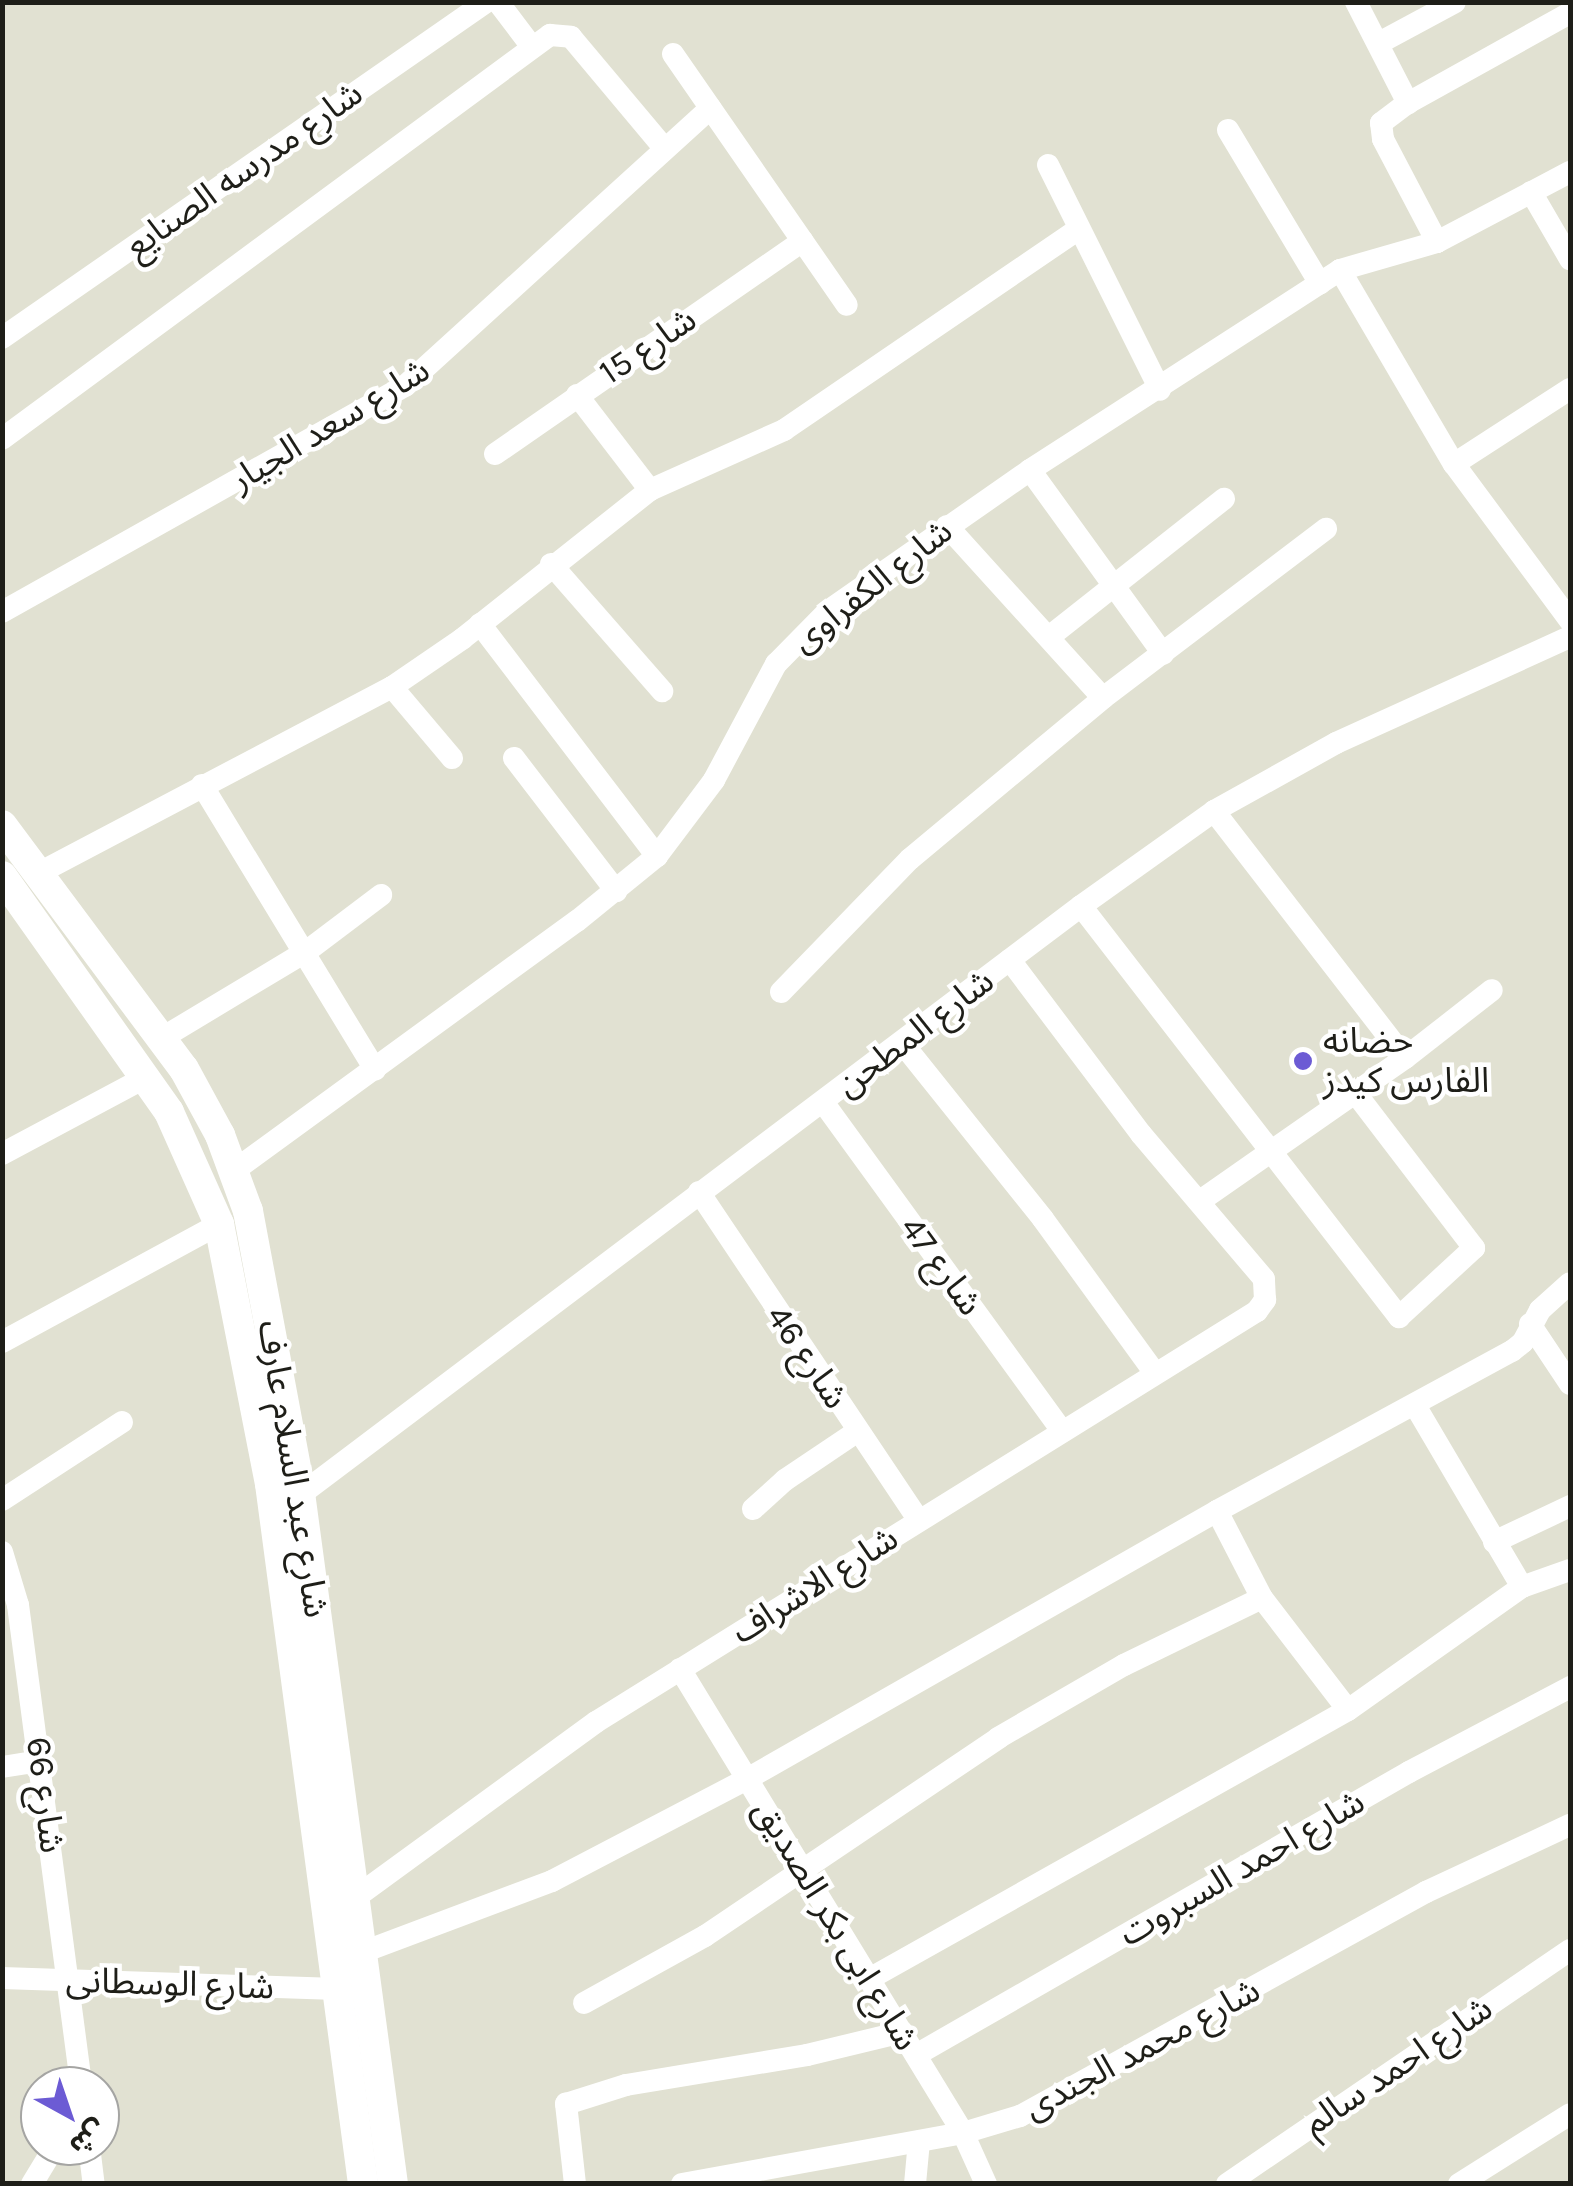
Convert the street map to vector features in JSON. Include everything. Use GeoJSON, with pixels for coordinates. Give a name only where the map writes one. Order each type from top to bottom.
{"type":"FeatureCollection","features":[{"type":"Feature","properties":{"kind":"street","name":"شارع مدرسه الصنايع"},"geometry":{"type":"LineString","coordinates":[[2,338],[486,2]]}},
{"type":"Feature","properties":{"kind":"street"},"geometry":{"type":"LineString","coordinates":[[498,2],[532,47]]}},
{"type":"Feature","properties":{"kind":"street"},"geometry":{"type":"LineString","coordinates":[[1356,2],[1408,103]]}},
{"type":"Feature","properties":{"kind":"street"},"geometry":{"type":"LineString","coordinates":[[1378,43],[1455,2]]}},
{"type":"Feature","properties":{"kind":"street"},"geometry":{"type":"LineString","coordinates":[[1438,242],[1380,131],[1384,119],[1570,13]]}},
{"type":"Feature","properties":{"kind":"street"},"geometry":{"type":"LineString","coordinates":[[2,439],[532,47],[557,33],[571,37],[665,149]]}},
{"type":"Feature","properties":{"kind":"street"},"geometry":{"type":"LineString","coordinates":[[674,54],[847,304]]}},
{"type":"Feature","properties":{"kind":"street","name":"شارع سعد الجيار"},"geometry":{"type":"LineString","coordinates":[[2,612],[405,386],[711,108]]}},
{"type":"Feature","properties":{"kind":"street"},"geometry":{"type":"LineString","coordinates":[[1228,130],[1320,284]]}},
{"type":"Feature","properties":{"kind":"street"},"geometry":{"type":"LineString","coordinates":[[1048,165],[1160,390]]}},
{"type":"Feature","properties":{"kind":"street","name":"شارع الكفراوى"},"geometry":{"type":"LineString","coordinates":[[234,1170],[616,891],[657,856],[714,780],[758,694],[800,636],[947,526],[1340,270],[1438,242],[1570,172]]}},
{"type":"Feature","properties":{"kind":"street"},"geometry":{"type":"LineString","coordinates":[[1531,192],[1570,259]]}},
{"type":"Feature","properties":{"kind":"street"},"geometry":{"type":"LineString","coordinates":[[39,874],[392,686],[480,624],[551,564],[650,490],[767,440],[801,420],[1080,229]]}},
{"type":"Feature","properties":{"kind":"street","name":"شارع 15"},"geometry":{"type":"LineString","coordinates":[[495,454],[803,241]]}},
{"type":"Feature","properties":{"kind":"street"},"geometry":{"type":"LineString","coordinates":[[1340,270],[1454,464],[1570,621]]}},
{"type":"Feature","properties":{"kind":"street"},"geometry":{"type":"LineString","coordinates":[[1454,464],[1570,389]]}},
{"type":"Feature","properties":{"kind":"street"},"geometry":{"type":"LineString","coordinates":[[577,395],[650,490]]}},
{"type":"Feature","properties":{"kind":"street"},"geometry":{"type":"LineString","coordinates":[[1030,470],[1163,654]]}},
{"type":"Feature","properties":{"kind":"street"},"geometry":{"type":"LineString","coordinates":[[1049,637],[1224,499]]}},
{"type":"Feature","properties":{"kind":"street"},"geometry":{"type":"LineString","coordinates":[[947,526],[1103,698]]}},
{"type":"Feature","properties":{"kind":"street"},"geometry":{"type":"LineString","coordinates":[[781,992],[910,859],[1103,698],[1326,530]]}},
{"type":"Feature","properties":{"kind":"street"},"geometry":{"type":"LineString","coordinates":[[551,564],[662,690]]}},
{"type":"Feature","properties":{"kind":"street"},"geometry":{"type":"LineString","coordinates":[[480,624],[657,856]]}},
{"type":"Feature","properties":{"kind":"street","name":"شارع المطحن"},"geometry":{"type":"LineString","coordinates":[[289,1486],[903,1044],[1081,906],[1214,811],[1336,742],[1570,637]]}},
{"type":"Feature","properties":{"kind":"street"},"geometry":{"type":"LineString","coordinates":[[392,686],[452,758]]}},
{"type":"Feature","properties":{"kind":"street"},"geometry":{"type":"LineString","coordinates":[[514,758],[616,891]]}},
{"type":"Feature","properties":{"kind":"street"},"geometry":{"type":"LineString","coordinates":[[202,786],[308,952],[375,1069]]}},
{"type":"Feature","properties":{"kind":"street"},"geometry":{"type":"LineString","coordinates":[[1214,811],[1405,1058]]}},
{"type":"Feature","properties":{"kind":"street","name":"شارع عبد السلام عارف"},"geometry":{"type":"LineString","coordinates":[[2,825],[162,1038],[203,1102],[234,1170],[258,1253],[289,1486],[356,1897],[393,2184]]}},
{"type":"Feature","properties":{"kind":"street","name":"شارع عبد السلام عارف"},"geometry":{"type":"LineString","coordinates":[[2,876],[146,1077],[188,1148],[219,1224],[289,1486],[338,1990],[363,2184]]}},
{"type":"Feature","properties":{"kind":"street"},"geometry":{"type":"LineString","coordinates":[[162,1038],[308,952],[382,895]]}},
{"type":"Feature","properties":{"kind":"street"},"geometry":{"type":"LineString","coordinates":[[1081,906],[1274,1150],[1394,1315],[1402,1315],[1474,1248],[1354,1090]]}},
{"type":"Feature","properties":{"kind":"street"},"geometry":{"type":"LineString","coordinates":[[1010,960],[1141,1134],[1200,1201],[1405,1058],[1492,990]]}},
{"type":"Feature","properties":{"kind":"street"},"geometry":{"type":"LineString","coordinates":[[903,1044],[1043,1219],[1155,1373]]}},
{"type":"Feature","properties":{"kind":"street"},"geometry":{"type":"LineString","coordinates":[[2,1154],[146,1077]]}},
{"type":"Feature","properties":{"kind":"street","name":"شارع 47"},"geometry":{"type":"LineString","coordinates":[[822,1102],[1060,1430]]}},
{"type":"Feature","properties":{"kind":"street","name":"شارع 46"},"geometry":{"type":"LineString","coordinates":[[699,1192],[918,1519]]}},
{"type":"Feature","properties":{"kind":"street","name":"شارع الاشراف"},"geometry":{"type":"LineString","coordinates":[[356,1897],[514,1778],[918,1519],[1257,1310],[1268,1289],[1264,1279],[1200,1201]]}},
{"type":"Feature","properties":{"kind":"street"},"geometry":{"type":"LineString","coordinates":[[2,1342],[219,1224]]}},
{"type":"Feature","properties":{"kind":"street"},"geometry":{"type":"LineString","coordinates":[[363,1952],[552,1880],[747,1779],[1217,1511],[1416,1407],[1512,1351],[1524,1342],[1530,1324],[1570,1283]]}},
{"type":"Feature","properties":{"kind":"street"},"geometry":{"type":"LineString","coordinates":[[1530,1324],[1570,1384]]}},
{"type":"Feature","properties":{"kind":"street"},"geometry":{"type":"LineString","coordinates":[[1416,1407],[1522,1587]]}},
{"type":"Feature","properties":{"kind":"street"},"geometry":{"type":"LineString","coordinates":[[2,1500],[122,1422]]}},
{"type":"Feature","properties":{"kind":"street"},"geometry":{"type":"LineString","coordinates":[[753,1509],[785,1480],[858,1431]]}},
{"type":"Feature","properties":{"kind":"street"},"geometry":{"type":"LineString","coordinates":[[1494,1542],[1570,1506]]}},
{"type":"Feature","properties":{"kind":"street"},"geometry":{"type":"LineString","coordinates":[[1217,1511],[1262,1598],[1348,1710]]}},
{"type":"Feature","properties":{"kind":"street","name":"شارع 66"},"geometry":{"type":"LineString","coordinates":[[2,1552],[18,1605],[79,2066]]}},
{"type":"Feature","properties":{"kind":"street"},"geometry":{"type":"LineString","coordinates":[[870,1979],[1348,1710],[1522,1587],[1570,1570]]}},
{"type":"Feature","properties":{"kind":"street"},"geometry":{"type":"LineString","coordinates":[[584,2003],[705,1936],[998,1738],[1124,1665],[1262,1598]]}},
{"type":"Feature","properties":{"kind":"street","name":"شارع ابى بكر الصديق"},"geometry":{"type":"LineString","coordinates":[[680,1670],[963,2133],[986,2184]]}},
{"type":"Feature","properties":{"kind":"street","name":"شارع احمد السبروت"},"geometry":{"type":"LineString","coordinates":[[916,2056],[1409,1772],[1570,1687]]}},
{"type":"Feature","properties":{"kind":"street"},"geometry":{"type":"LineString","coordinates":[[2,1767],[41,1761]]}},
{"type":"Feature","properties":{"kind":"street","name":"شارع محمد الجندى"},"geometry":{"type":"LineString","coordinates":[[682,2184],[963,2133],[1020,2116],[1426,1892],[1570,1825]]}},
{"type":"Feature","properties":{"kind":"street","name":"شارع احمد سالم"},"geometry":{"type":"LineString","coordinates":[[1227,2184],[1570,1950]]}},
{"type":"Feature","properties":{"kind":"street"},"geometry":{"type":"LineString","coordinates":[[2,2002],[9,1979]]}},
{"type":"Feature","properties":{"kind":"street","name":"شارع الوسطانى"},"geometry":{"type":"LineString","coordinates":[[9,1979],[338,1990]]}},
{"type":"Feature","properties":{"kind":"street"},"geometry":{"type":"LineString","coordinates":[[575,2184],[566,2104],[626,2085],[807,2054],[902,2032]]}},
{"type":"Feature","properties":{"kind":"street"},"geometry":{"type":"LineString","coordinates":[[1459,2184],[1570,2114]]}},
{"type":"Feature","properties":{"kind":"street"},"geometry":{"type":"LineString","coordinates":[[915,2184],[919,2141]]}},
{"type":"Feature","properties":{"kind":"place","name":"حضانه الفارس كيدز"},"geometry":{"type":"Point","coordinates":[1303,1061]}}]}
